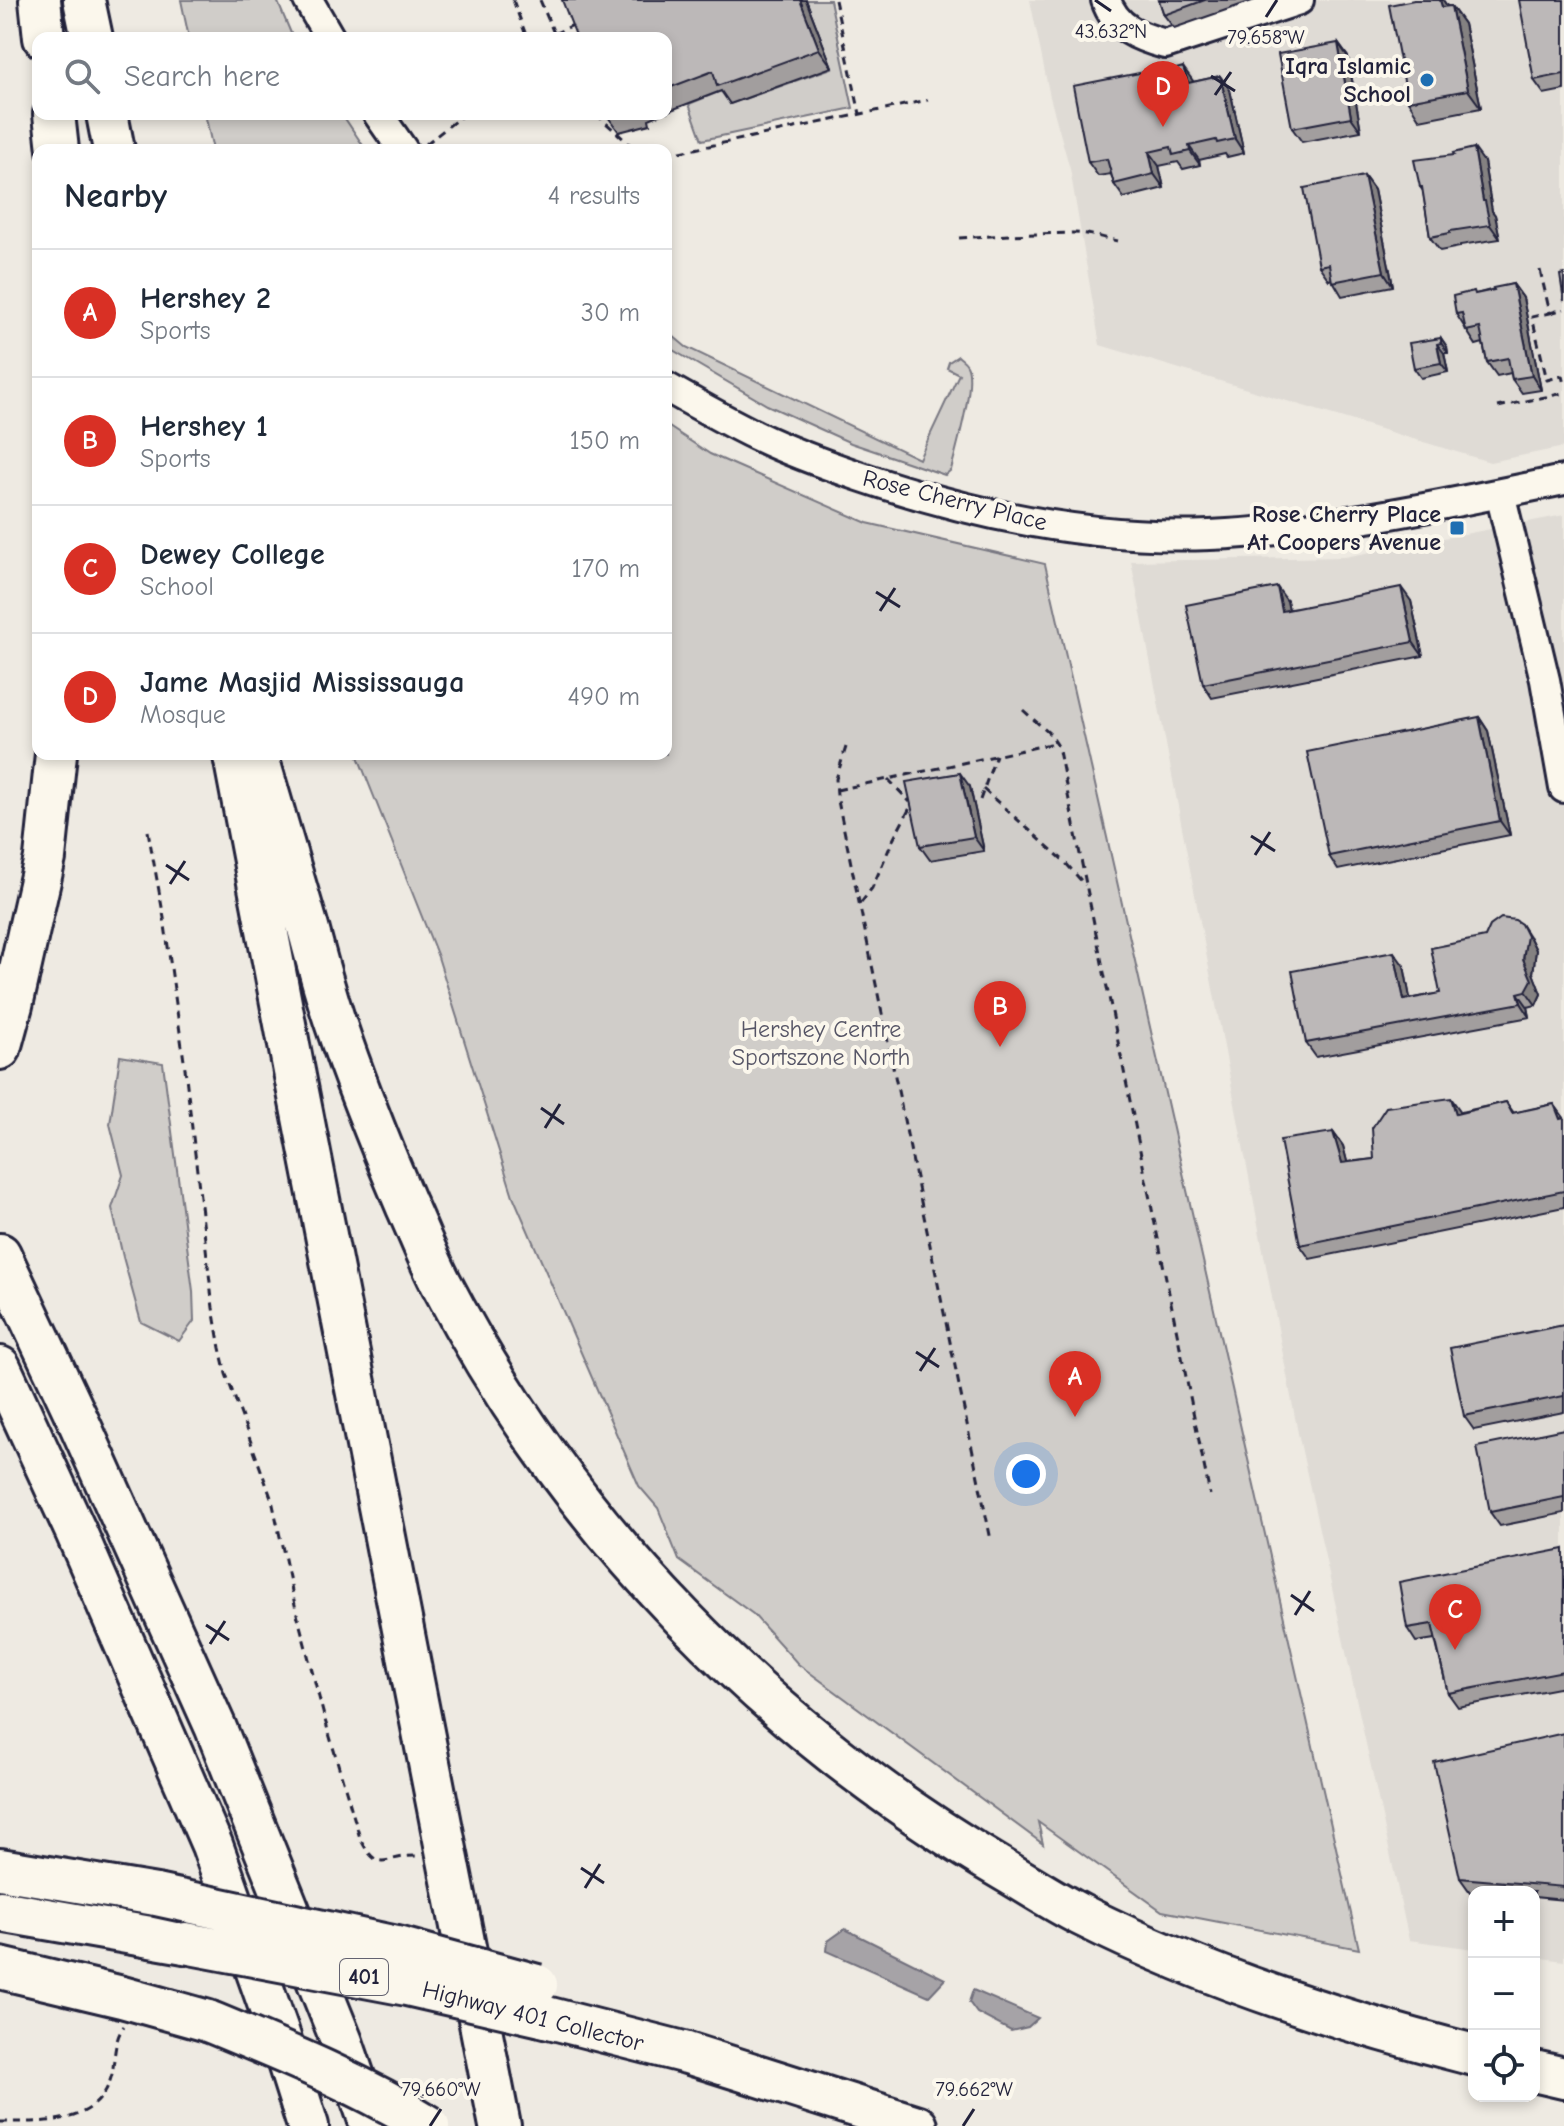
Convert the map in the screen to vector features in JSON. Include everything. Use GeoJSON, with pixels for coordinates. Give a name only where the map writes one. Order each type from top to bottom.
{"type":"FeatureCollection","features":[{"type":"Feature","properties":{"kind":"highway"},"geometry":{"type":"LineString","coordinates":[[40,0],[43,32]]}},
{"type":"Feature","properties":{"kind":"highway"},"geometry":{"type":"LineString","coordinates":[[84,0],[91,32]]}},
{"type":"Feature","properties":{"kind":"highway"},"geometry":{"type":"LineString","coordinates":[[55,120],[57,144]]}},
{"type":"Feature","properties":{"kind":"highway"},"geometry":{"type":"LineString","coordinates":[[108,120],[113,144]]}},
{"type":"Feature","properties":{"kind":"highway"},"geometry":{"type":"LineString","coordinates":[[0,1049],[45,858],[55,760]]}},
{"type":"Feature","properties":{"kind":"highway"},"geometry":{"type":"LineString","coordinates":[[235,760],[500,2126]]}},
{"type":"Feature","properties":{"kind":"highway"},"geometry":{"type":"LineString","coordinates":[[259,760],[334,1018],[383,1152],[439,1280],[487,1367],[543,1450],[600,1526],[667,1602],[735,1671],[815,1740],[889,1797],[966,1848],[1078,1913],[1173,1958],[1259,1991],[1409,2039],[1468,2054]]}},
{"type":"Feature","properties":{"kind":"highway"},"geometry":{"type":"LineString","coordinates":[[0,1254],[215,1726],[342,2042],[371,2126]]}},
{"type":"Feature","properties":{"kind":"highway"},"geometry":{"type":"LineString","coordinates":[[0,1367],[76,1532],[212,1845],[308,2126]]}},
{"type":"Feature","properties":{"kind":"highway"},"geometry":{"type":"LineString","coordinates":[[0,1869],[156,1895],[397,1947],[539,2000]]}},
{"type":"Feature","properties":{"kind":"highway","name":"Highway 401 Collector"},"geometry":{"type":"LineString","coordinates":[[0,1911],[407,1985],[539,2000],[687,2053],[917,2126]]}},
{"type":"Feature","properties":{"kind":"highway"},"geometry":{"type":"LineString","coordinates":[[0,1968],[208,2021],[311,2064],[402,2109],[429,2126]]}},
{"type":"Feature","properties":{"kind":"highway"},"geometry":{"type":"LineString","coordinates":[[1540,2072],[1564,2078]]}},
{"type":"Feature","properties":{"kind":"street"},"geometry":{"type":"LineString","coordinates":[[308,0],[327,32]]}},
{"type":"Feature","properties":{"kind":"street"},"geometry":{"type":"LineString","coordinates":[[1106,0],[1122,27],[1145,39],[1165,44],[1299,0]]}},
{"type":"Feature","properties":{"kind":"street"},"geometry":{"type":"LineString","coordinates":[[382,120],[399,144]]}},
{"type":"Feature","properties":{"kind":"street","name":"Rose Cherry Place"},"geometry":{"type":"LineString","coordinates":[[672,390],[756,436],[812,460],[897,489],[1006,517],[1126,533],[1193,535],[1262,532],[1338,523],[1564,480]]}},
{"type":"Feature","properties":{"kind":"street"},"geometry":{"type":"LineString","coordinates":[[1500,493],[1545,680],[1564,788]]}},
{"type":"Feature","properties":{"kind":"path"},"geometry":{"type":"LineString","coordinates":[[513,0],[525,32]]}},
{"type":"Feature","properties":{"kind":"path"},"geometry":{"type":"LineString","coordinates":[[540,0],[553,32]]}},
{"type":"Feature","properties":{"kind":"path"},"geometry":{"type":"LineString","coordinates":[[835,0],[860,114]]}},
{"type":"Feature","properties":{"kind":"path"},"geometry":{"type":"LineString","coordinates":[[562,32],[577,23]]}},
{"type":"Feature","properties":{"kind":"path"},"geometry":{"type":"LineString","coordinates":[[672,154],[928,100]]}},
{"type":"Feature","properties":{"kind":"path"},"geometry":{"type":"LineString","coordinates":[[425,144],[456,120]]}},
{"type":"Feature","properties":{"kind":"path"},"geometry":{"type":"LineString","coordinates":[[603,120],[629,144]]}},
{"type":"Feature","properties":{"kind":"path"},"geometry":{"type":"LineString","coordinates":[[623,144],[626,141]]}},
{"type":"Feature","properties":{"kind":"path"},"geometry":{"type":"LineString","coordinates":[[959,238],[1076,233],[1118,241]]}},
{"type":"Feature","properties":{"kind":"path"},"geometry":{"type":"LineString","coordinates":[[1540,270],[1550,313]]}},
{"type":"Feature","properties":{"kind":"path"},"geometry":{"type":"LineString","coordinates":[[1564,309],[1532,317],[1547,380],[1563,376],[1564,384]]}},
{"type":"Feature","properties":{"kind":"path"},"geometry":{"type":"LineString","coordinates":[[1498,407],[1564,393]]}},
{"type":"Feature","properties":{"kind":"path"},"geometry":{"type":"LineString","coordinates":[[1023,710],[1050,734],[1058,746],[1210,1495]]}},
{"type":"Feature","properties":{"kind":"path"},"geometry":{"type":"LineString","coordinates":[[837,790],[1055,743]]}},
{"type":"Feature","properties":{"kind":"path"},"geometry":{"type":"LineString","coordinates":[[846,747],[836,779],[837,790],[991,1540]]}},
{"type":"Feature","properties":{"kind":"path"},"geometry":{"type":"LineString","coordinates":[[980,800],[996,755]]}},
{"type":"Feature","properties":{"kind":"path"},"geometry":{"type":"LineString","coordinates":[[941,767],[943,779]]}},
{"type":"Feature","properties":{"kind":"path"},"geometry":{"type":"LineString","coordinates":[[887,779],[919,811]]}},
{"type":"Feature","properties":{"kind":"path"},"geometry":{"type":"LineString","coordinates":[[983,789],[1063,860],[1086,886]]}},
{"type":"Feature","properties":{"kind":"path"},"geometry":{"type":"LineString","coordinates":[[859,905],[872,888],[912,804]]}},
{"type":"Feature","properties":{"kind":"path"},"geometry":{"type":"LineString","coordinates":[[148,831],[164,918],[220,1348],[226,1374],[272,1500],[297,1614],[344,1789],[360,1838],[373,1860],[379,1862],[402,1856],[449,1861]]}},
{"type":"Feature","properties":{"kind":"path"},"geometry":{"type":"LineString","coordinates":[[0,2122],[73,2119],[91,2110],[105,2096],[109,2085],[119,2032],[147,2005]]}},
{"type":"Feature","properties":{"kind":"shaded area"},"geometry":{"type":"Polygon","coordinates":[[[1030,0],[1564,0],[1564,447],[1490,462],[1100,345],[1070,169],[1050,97],[1030,0]]]}},
{"type":"Feature","properties":{"kind":"shaded area"},"geometry":{"type":"Polygon","coordinates":[[[1564,515],[1564,1961],[1540,1958],[1540,1886],[1468,1886],[1468,1948],[1409,1940],[1298,1433],[1131,561],[1345,557],[1564,515]]]}},
{"type":"Feature","properties":{"kind":"shaded area"},"geometry":{"type":"Polygon","coordinates":[[[845,1929],[945,1979],[929,1996],[827,1951],[828,1941],[845,1929]]]}},
{"type":"Feature","properties":{"kind":"shaded area"},"geometry":{"type":"Polygon","coordinates":[[[973,1990],[1038,2018],[1028,2027],[1011,2031],[977,2013],[969,2002],[973,1990]]]}},
{"type":"Feature","properties":{"kind":"green space"},"geometry":{"type":"Polygon","coordinates":[[[181,0],[277,0],[290,32],[188,32],[181,0]]]}},
{"type":"Feature","properties":{"kind":"green space"},"geometry":{"type":"Polygon","coordinates":[[[806,0],[830,0],[853,108],[702,140],[689,104],[726,89],[730,104],[832,68],[806,0]]]}},
{"type":"Feature","properties":{"kind":"green space"},"geometry":{"type":"Polygon","coordinates":[[[206,120],[346,120],[362,144],[212,144],[206,120]]]}},
{"type":"Feature","properties":{"kind":"green space"},"geometry":{"type":"Polygon","coordinates":[[[672,335],[686,347],[919,459],[959,374],[947,368],[949,362],[958,356],[967,365],[969,374],[964,416],[951,470],[945,475],[851,443],[767,405],[672,350],[672,335]]]}},
{"type":"Feature","properties":{"kind":"green space","name":"Hershey Centre Sportszone North"},"geometry":{"type":"Polygon","coordinates":[[[672,429],[710,454],[867,523],[1045,564],[1359,1949],[1162,1911],[1038,1822],[1043,1844],[798,1664],[753,1614],[679,1560],[658,1508],[639,1486],[513,1196],[438,957],[359,760],[672,760],[672,429]]]}},
{"type":"Feature","properties":{"kind":"green space"},"geometry":{"type":"Polygon","coordinates":[[[120,1056],[163,1063],[193,1291],[194,1321],[179,1341],[141,1322],[112,1208],[123,1175],[110,1124],[120,1056]]]}},
{"type":"Feature","properties":{"kind":"building"},"geometry":{"type":"Polygon","coordinates":[[[562,0],[800,0],[819,49],[717,86],[713,71],[672,87],[672,32],[575,32],[562,0]]]}},
{"type":"Feature","properties":{"kind":"building"},"geometry":{"type":"Polygon","coordinates":[[[1159,0],[1205,0],[1164,15],[1159,0]]]}},
{"type":"Feature","properties":{"kind":"building"},"geometry":{"type":"Polygon","coordinates":[[[1414,0],[1440,0],[1442,7],[1451,6],[1468,90],[1408,101],[1389,5],[1414,0]]]}},
{"type":"Feature","properties":{"kind":"building"},"geometry":{"type":"Polygon","coordinates":[[[1519,0],[1564,0],[1564,74],[1534,80],[1519,0]]]}},
{"type":"Feature","properties":{"kind":"building"},"geometry":{"type":"Polygon","coordinates":[[[1338,43],[1351,117],[1292,128],[1278,54],[1338,43]]]}},
{"type":"Feature","properties":{"kind":"building"},"geometry":{"type":"Polygon","coordinates":[[[1183,67],[1188,83],[1220,76],[1235,139],[1189,146],[1190,151],[1173,155],[1171,147],[1149,152],[1154,174],[1114,184],[1107,159],[1088,162],[1073,86],[1155,70],[1156,75],[1183,67]]]}},
{"type":"Feature","properties":{"kind":"building"},"geometry":{"type":"Polygon","coordinates":[[[1474,148],[1490,225],[1430,237],[1414,160],[1454,155],[1474,148]]]}},
{"type":"Feature","properties":{"kind":"building"},"geometry":{"type":"Polygon","coordinates":[[[1364,176],[1384,272],[1332,282],[1329,264],[1319,266],[1304,188],[1364,176]]]}},
{"type":"Feature","properties":{"kind":"building"},"geometry":{"type":"Polygon","coordinates":[[[1564,274],[1564,301],[1560,275],[1564,274]]]}},
{"type":"Feature","properties":{"kind":"building"},"geometry":{"type":"Polygon","coordinates":[[[1513,284],[1532,376],[1512,379],[1508,358],[1487,362],[1480,328],[1466,331],[1462,313],[1456,314],[1453,296],[1513,284]]]}},
{"type":"Feature","properties":{"kind":"building"},"geometry":{"type":"Polygon","coordinates":[[[1441,338],[1441,343],[1437,344],[1441,363],[1414,368],[1409,343],[1441,338]]]}},
{"type":"Feature","properties":{"kind":"building"},"geometry":{"type":"Polygon","coordinates":[[[1277,587],[1282,611],[1401,587],[1413,642],[1203,684],[1186,605],[1277,587]]]}},
{"type":"Feature","properties":{"kind":"building"},"geometry":{"type":"Polygon","coordinates":[[[1479,717],[1500,821],[1329,856],[1307,752],[1479,717]]]}},
{"type":"Feature","properties":{"kind":"building"},"geometry":{"type":"Polygon","coordinates":[[[960,773],[974,837],[920,846],[906,782],[960,773]]]}},
{"type":"Feature","properties":{"kind":"building"},"geometry":{"type":"Polygon","coordinates":[[[1501,918],[1521,924],[1527,936],[1523,959],[1532,980],[1526,991],[1518,993],[1521,1003],[1306,1043],[1292,971],[1394,952],[1404,1000],[1440,993],[1431,948],[1485,937],[1490,926],[1501,918]]]}},
{"type":"Feature","properties":{"kind":"building"},"geometry":{"type":"Polygon","coordinates":[[[1451,1098],[1456,1114],[1506,1102],[1512,1113],[1554,1104],[1560,1119],[1564,1118],[1564,1191],[1300,1245],[1280,1140],[1333,1132],[1342,1163],[1374,1159],[1372,1128],[1386,1107],[1451,1098]]]}},
{"type":"Feature","properties":{"kind":"building"},"geometry":{"type":"Polygon","coordinates":[[[1564,1325],[1564,1396],[1464,1416],[1450,1348],[1564,1325]]]}},
{"type":"Feature","properties":{"kind":"building"},"geometry":{"type":"Polygon","coordinates":[[[1564,1429],[1564,1497],[1490,1512],[1477,1447],[1564,1429]]]}},
{"type":"Feature","properties":{"kind":"building"},"geometry":{"type":"Polygon","coordinates":[[[1564,1549],[1564,1671],[1448,1693],[1432,1624],[1407,1628],[1399,1582],[1564,1549]]]}},
{"type":"Feature","properties":{"kind":"building"},"geometry":{"type":"Polygon","coordinates":[[[1564,1733],[1564,1887],[1460,1878],[1434,1762],[1564,1733]]]}},
{"type":"Feature","properties":{"kind":"place","name":"Iqra Islamic School"},"geometry":{"type":"Point","coordinates":[1427,80]}},
{"type":"Feature","properties":{"kind":"place","name":"Jame Masjid Mississauga"},"geometry":{"type":"Point","coordinates":[1163,127]}},
{"type":"Feature","properties":{"kind":"place","name":"Rose Cherry Place At Coopers Avenue"},"geometry":{"type":"Point","coordinates":[1457,528]}},
{"type":"Feature","properties":{"kind":"place","name":"Hershey 1"},"geometry":{"type":"Point","coordinates":[1000,1047]}},
{"type":"Feature","properties":{"kind":"place","name":"Hershey 2"},"geometry":{"type":"Point","coordinates":[1075,1417]}},
{"type":"Feature","properties":{"kind":"place","name":"Dewey College"},"geometry":{"type":"Point","coordinates":[1455,1650]}}]}
